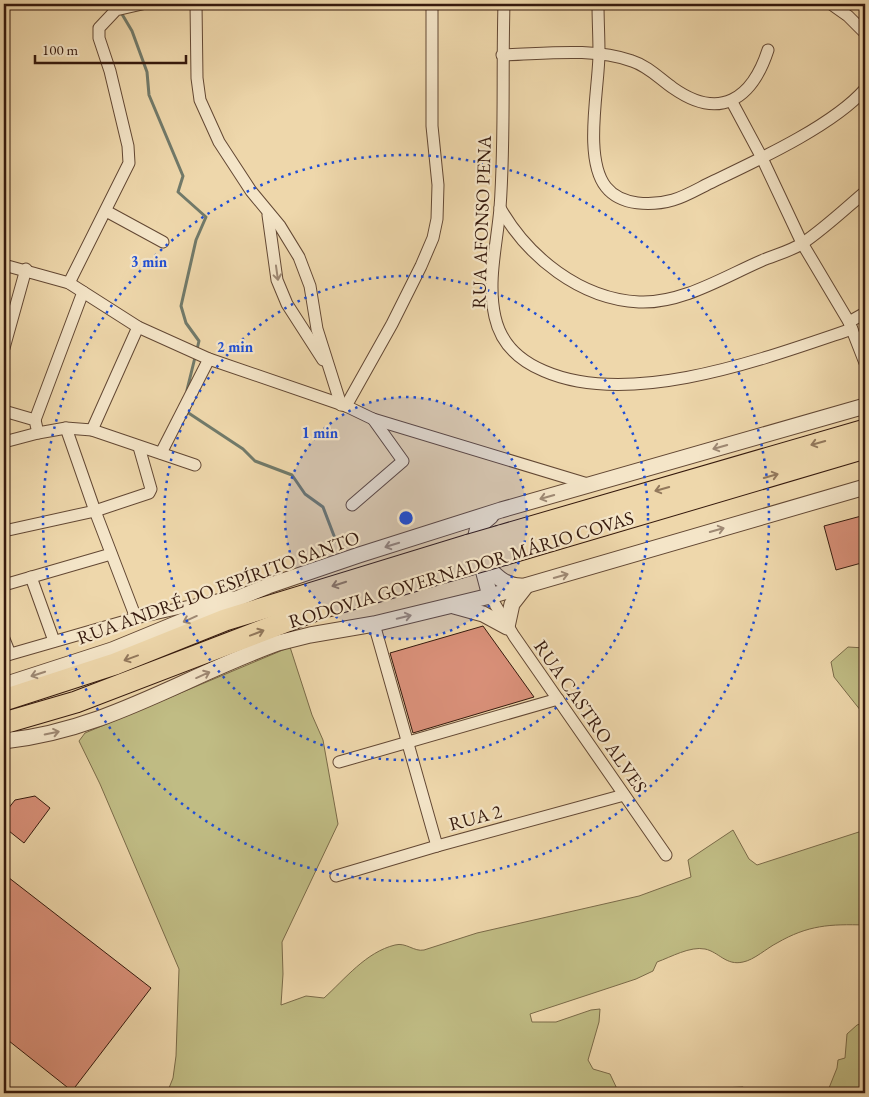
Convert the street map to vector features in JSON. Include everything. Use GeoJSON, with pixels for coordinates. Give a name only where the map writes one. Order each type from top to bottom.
{"type":"FeatureCollection","features":[{"type":"Feature","properties":{"kind":"highway","name":"RODOVIA GOVERNADOR MÁRIO COVAS"},"geometry":{"type":"LineString","coordinates":[[4,723],[76,702],[321,608],[503,545],[865,430]]}},
{"type":"Feature","properties":{"kind":"highway","name":"RODOVIA GOVERNADOR MÁRIO COVAS"},"geometry":{"type":"LineString","coordinates":[[503,545],[865,448]]}},
{"type":"Feature","properties":{"kind":"highway","name":"RODOVIA GOVERNADOR MÁRIO COVAS"},"geometry":{"type":"LineString","coordinates":[[4,700],[115,664],[234,617],[475,556]]}},
{"type":"Feature","properties":{"kind":"street"},"geometry":{"type":"LineString","coordinates":[[69,283],[129,163],[128,146],[110,71],[99,38],[99,28],[116,10],[142,4]]}},
{"type":"Feature","properties":{"kind":"street"},"geometry":{"type":"LineString","coordinates":[[196,4],[197,78],[200,100],[219,142],[251,191],[266,208],[289,241],[298,257],[310,286],[317,329],[328,368],[343,405]]}},
{"type":"Feature","properties":{"kind":"street"},"geometry":{"type":"LineString","coordinates":[[343,405],[392,324],[433,238],[437,219],[438,185],[432,126],[432,4]]}},
{"type":"Feature","properties":{"kind":"street","name":"RUA AFONSO PENA"},"geometry":{"type":"LineString","coordinates":[[504,4],[500,208],[494,256],[493,296],[495,318],[503,339],[515,354],[528,364],[563,379],[610,386],[720,371],[850,326],[865,313]]}},
{"type":"Feature","properties":{"kind":"street"},"geometry":{"type":"LineString","coordinates":[[598,4],[599,53],[594,136],[596,162],[606,187],[615,195],[632,202],[651,204],[674,200],[762,158],[827,120],[857,99],[865,90]]}},
{"type":"Feature","properties":{"kind":"street"},"geometry":{"type":"LineString","coordinates":[[831,4],[848,16],[865,33]]}},
{"type":"Feature","properties":{"kind":"street"},"geometry":{"type":"LineString","coordinates":[[502,55],[599,53],[632,61],[648,68],[674,89],[699,101],[732,102],[752,84],[762,69],[768,50]]}},
{"type":"Feature","properties":{"kind":"street"},"geometry":{"type":"LineString","coordinates":[[732,102],[762,158],[802,243],[850,326],[865,364]]}},
{"type":"Feature","properties":{"kind":"street"},"geometry":{"type":"LineString","coordinates":[[500,208],[509,225],[540,259],[564,276],[596,293],[616,299],[641,302],[686,294],[802,243],[865,192]]}},
{"type":"Feature","properties":{"kind":"street"},"geometry":{"type":"LineString","coordinates":[[266,208],[277,280],[287,304],[328,368]]}},
{"type":"Feature","properties":{"kind":"street"},"geometry":{"type":"LineString","coordinates":[[106,211],[163,242]]}},
{"type":"Feature","properties":{"kind":"street"},"geometry":{"type":"LineString","coordinates":[[273,245],[280,241],[289,241]]}},
{"type":"Feature","properties":{"kind":"street"},"geometry":{"type":"LineString","coordinates":[[4,265],[69,283],[138,326],[209,359],[343,405],[373,419],[591,485]]}},
{"type":"Feature","properties":{"kind":"street"},"geometry":{"type":"LineString","coordinates":[[4,348],[26,270]]}},
{"type":"Feature","properties":{"kind":"street"},"geometry":{"type":"LineString","coordinates":[[38,433],[35,420],[83,292]]}},
{"type":"Feature","properties":{"kind":"street"},"geometry":{"type":"LineString","coordinates":[[92,430],[138,326]]}},
{"type":"Feature","properties":{"kind":"street"},"geometry":{"type":"LineString","coordinates":[[306,335],[317,329]]}},
{"type":"Feature","properties":{"kind":"street"},"geometry":{"type":"LineString","coordinates":[[160,453],[209,359]]}},
{"type":"Feature","properties":{"kind":"street","name":"RUA ANDRÉ DO ESPÍRITO SANTO"},"geometry":{"type":"LineString","coordinates":[[4,685],[143,638],[251,592],[359,555],[502,510],[865,406]]}},
{"type":"Feature","properties":{"kind":"street"},"geometry":{"type":"LineString","coordinates":[[4,411],[35,420]]}},
{"type":"Feature","properties":{"kind":"street"},"geometry":{"type":"LineString","coordinates":[[352,504],[403,461],[373,419]]}},
{"type":"Feature","properties":{"kind":"street"},"geometry":{"type":"LineString","coordinates":[[66,428],[136,618]]}},
{"type":"Feature","properties":{"kind":"street"},"geometry":{"type":"LineString","coordinates":[[4,442],[66,428],[92,430],[195,464]]}},
{"type":"Feature","properties":{"kind":"street"},"geometry":{"type":"LineString","coordinates":[[4,531],[95,511],[150,491],[139,447]]}},
{"type":"Feature","properties":{"kind":"street","name":"RODOVIA GOVERNADOR MÁRIO COVAS"},"geometry":{"type":"LineString","coordinates":[[4,741],[46,735],[92,723],[278,643],[310,635],[374,624],[490,596],[865,486]]}},
{"type":"Feature","properties":{"kind":"street"},"geometry":{"type":"LineString","coordinates":[[490,596],[475,556],[476,530],[484,520],[502,510]]}},
{"type":"Feature","properties":{"kind":"street"},"geometry":{"type":"LineString","coordinates":[[4,585],[111,554]]}},
{"type":"Feature","properties":{"kind":"street"},"geometry":{"type":"LineString","coordinates":[[475,556],[506,583],[526,586]]}},
{"type":"Feature","properties":{"kind":"street"},"geometry":{"type":"LineString","coordinates":[[31,577],[54,641]]}},
{"type":"Feature","properties":{"kind":"street"},"geometry":{"type":"LineString","coordinates":[[450,606],[483,614],[507,627],[512,604],[526,586]]}},
{"type":"Feature","properties":{"kind":"street"},"geometry":{"type":"LineString","coordinates":[[4,639],[7,655],[136,618],[251,592]]}},
{"type":"Feature","properties":{"kind":"street","name":"RUA CASTRO ALVES"},"geometry":{"type":"LineString","coordinates":[[490,596],[507,627],[666,855]]}},
{"type":"Feature","properties":{"kind":"street"},"geometry":{"type":"LineString","coordinates":[[374,624],[437,846]]}},
{"type":"Feature","properties":{"kind":"street"},"geometry":{"type":"LineString","coordinates":[[339,762],[558,699]]}},
{"type":"Feature","properties":{"kind":"street","name":"RUA 2"},"geometry":{"type":"LineString","coordinates":[[336,876],[437,846],[624,795]]}},
{"type":"Feature","properties":{"kind":"shaded area"},"geometry":{"type":"Polygon","coordinates":[[[290,647],[312,715],[323,740],[338,824],[282,942],[283,974],[281,1005],[306,996],[324,998],[365,960],[395,945],[399,944],[417,950],[424,950],[477,933],[639,896],[691,877],[688,860],[733,830],[749,859],[757,865],[865,830],[865,925],[841,925],[809,929],[788,937],[752,959],[737,963],[705,949],[687,950],[657,962],[653,971],[636,979],[530,1014],[532,1022],[556,1022],[591,1010],[600,1009],[599,1022],[588,1060],[593,1069],[610,1074],[619,1093],[167,1093],[173,1078],[176,1056],[179,969],[100,784],[79,741],[85,733],[290,647]]]}},
{"type":"Feature","properties":{"kind":"shaded area"},"geometry":{"type":"Polygon","coordinates":[[[848,647],[865,648],[865,716],[834,677],[831,662],[848,647]]]}},
{"type":"Feature","properties":{"kind":"shaded area"},"geometry":{"type":"Polygon","coordinates":[[[865,1022],[865,1093],[827,1093],[837,1068],[838,1060],[845,1058],[847,1034],[857,1025],[865,1022]]]}},
{"type":"Feature","properties":{"kind":"shaded area"},"geometry":{"type":"Polygon","coordinates":[[[743,1087],[750,1093],[700,1093],[722,1088],[743,1087]]]}},
{"type":"Feature","properties":{"kind":"building"},"geometry":{"type":"Polygon","coordinates":[[[865,515],[865,562],[836,570],[824,526],[865,515]]]}},
{"type":"Feature","properties":{"kind":"building"},"geometry":{"type":"Polygon","coordinates":[[[483,626],[534,697],[413,733],[390,653],[483,626]]]}},
{"type":"Feature","properties":{"kind":"building"},"geometry":{"type":"Polygon","coordinates":[[[35,796],[50,808],[24,843],[4,827],[4,814],[15,800],[35,796]]]}},
{"type":"Feature","properties":{"kind":"building"},"geometry":{"type":"Polygon","coordinates":[[[4,874],[151,988],[72,1091],[4,1037],[4,874]]]}},
{"type":"Feature","properties":{"kind":"waterway"},"geometry":{"type":"LineString","coordinates":[[116,4],[132,31],[147,72],[149,95],[183,176],[178,192],[206,217],[196,240],[181,306],[186,323],[199,341],[187,390]]}},
{"type":"Feature","properties":{"kind":"waterway"},"geometry":{"type":"LineString","coordinates":[[184,410],[243,449],[255,461],[292,475],[305,494],[323,507],[336,541]]}}]}
